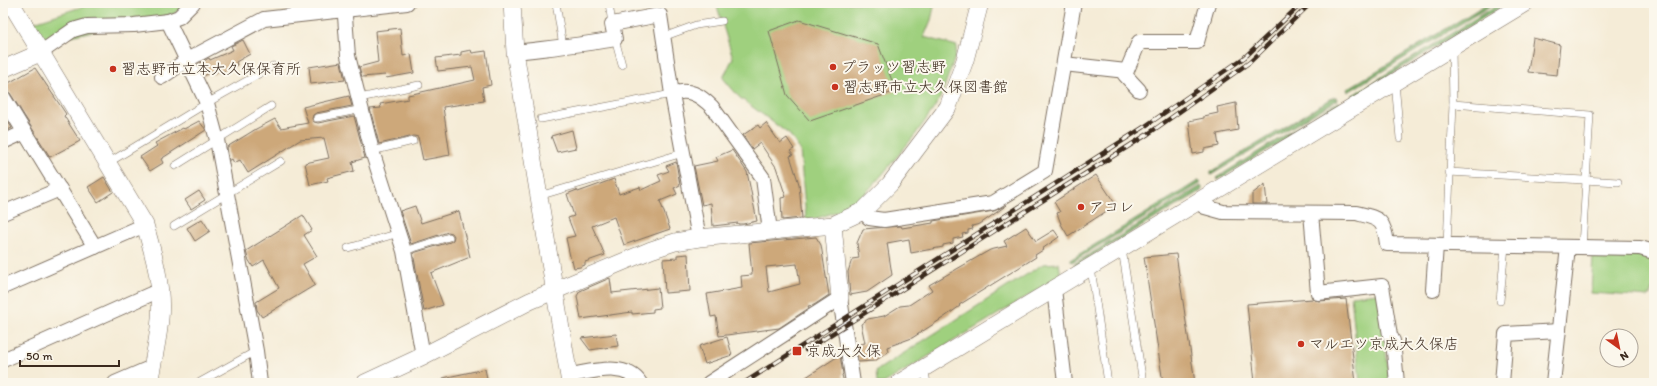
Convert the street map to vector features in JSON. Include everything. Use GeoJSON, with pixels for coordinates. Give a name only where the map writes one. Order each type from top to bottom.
{"type":"FeatureCollection","features":[{"type":"Feature","properties":{"kind":"street"},"geometry":{"type":"LineString","coordinates":[[11,3],[145,225],[154,256],[160,290],[160,318],[150,375],[115,383]]}},
{"type":"Feature","properties":{"kind":"street"},"geometry":{"type":"LineString","coordinates":[[3,69],[40,53],[73,30],[87,26],[134,25],[168,21],[179,17],[193,3]]}},
{"type":"Feature","properties":{"kind":"street"},"geometry":{"type":"LineString","coordinates":[[162,77],[187,60],[264,19],[344,6],[407,3]]}},
{"type":"Feature","properties":{"kind":"street"},"geometry":{"type":"LineString","coordinates":[[512,3],[515,52],[570,379],[619,369],[636,376],[640,383]]}},
{"type":"Feature","properties":{"kind":"street"},"geometry":{"type":"LineString","coordinates":[[365,383],[391,377],[423,356],[555,290],[651,250],[675,242],[699,238],[833,225],[863,212],[890,184],[948,107],[965,60],[980,3]]}},
{"type":"Feature","properties":{"kind":"street"},"geometry":{"type":"LineString","coordinates":[[863,212],[869,218],[884,220],[993,202],[1046,171],[1074,3]]}},
{"type":"Feature","properties":{"kind":"street"},"geometry":{"type":"LineString","coordinates":[[1139,90],[1125,75],[1139,42],[1197,42],[1208,3]]}},
{"type":"Feature","properties":{"kind":"street"},"geometry":{"type":"LineString","coordinates":[[899,383],[926,376],[1054,290],[1525,3]]}},
{"type":"Feature","properties":{"kind":"street"},"geometry":{"type":"LineString","coordinates":[[344,6],[348,56],[372,151],[400,233],[423,356]]}},
{"type":"Feature","properties":{"kind":"street"},"geometry":{"type":"LineString","coordinates":[[515,52],[563,46],[581,46],[615,39],[612,24],[660,15],[672,94],[699,238]]}},
{"type":"Feature","properties":{"kind":"street"},"geometry":{"type":"LineString","coordinates":[[168,21],[207,103],[217,140],[256,352],[260,383]]}},
{"type":"Feature","properties":{"kind":"street"},"geometry":{"type":"LineString","coordinates":[[1064,64],[1126,71]]}},
{"type":"Feature","properties":{"kind":"street"},"geometry":{"type":"LineString","coordinates":[[672,94],[680,91],[691,92],[699,95],[706,101],[760,172],[765,186],[770,231]]}},
{"type":"Feature","properties":{"kind":"street"},"geometry":{"type":"LineString","coordinates":[[3,97],[95,247]]}},
{"type":"Feature","properties":{"kind":"street"},"geometry":{"type":"LineString","coordinates":[[3,142],[25,132]]}},
{"type":"Feature","properties":{"kind":"street"},"geometry":{"type":"LineString","coordinates":[[3,213],[60,188]]}},
{"type":"Feature","properties":{"kind":"street"},"geometry":{"type":"LineString","coordinates":[[1198,203],[1205,207],[1223,212],[1356,213],[1376,218],[1382,223],[1386,230],[1387,244],[1640,248],[1654,252]]}},
{"type":"Feature","properties":{"kind":"street"},"geometry":{"type":"LineString","coordinates":[[1311,213],[1318,293],[1382,286],[1390,336],[1393,341],[1397,383]]}},
{"type":"Feature","properties":{"kind":"street"},"geometry":{"type":"LineString","coordinates":[[3,287],[145,225]]}},
{"type":"Feature","properties":{"kind":"street"},"geometry":{"type":"LineString","coordinates":[[833,225],[840,298],[853,383]]}},
{"type":"Feature","properties":{"kind":"street"},"geometry":{"type":"LineString","coordinates":[[1433,290],[1441,245]]}},
{"type":"Feature","properties":{"kind":"street"},"geometry":{"type":"LineString","coordinates":[[1553,383],[1568,247]]}},
{"type":"Feature","properties":{"kind":"street"},"geometry":{"type":"LineString","coordinates":[[3,360],[160,290]]}},
{"type":"Feature","properties":{"kind":"street"},"geometry":{"type":"LineString","coordinates":[[1054,290],[1065,383]]}},
{"type":"Feature","properties":{"kind":"street"},"geometry":{"type":"LineString","coordinates":[[709,383],[840,298]]}},
{"type":"Feature","properties":{"kind":"street"},"geometry":{"type":"LineString","coordinates":[[1502,383],[1506,334],[1559,331]]}},
{"type":"Feature","properties":{"kind":"lane"},"geometry":{"type":"LineString","coordinates":[[556,3],[563,46]]}},
{"type":"Feature","properties":{"kind":"lane"},"geometry":{"type":"LineString","coordinates":[[609,3],[612,24]]}},
{"type":"Feature","properties":{"kind":"lane"},"geometry":{"type":"LineString","coordinates":[[663,37],[696,25],[722,21]]}},
{"type":"Feature","properties":{"kind":"lane"},"geometry":{"type":"LineString","coordinates":[[615,39],[622,65]]}},
{"type":"Feature","properties":{"kind":"lane"},"geometry":{"type":"LineString","coordinates":[[1441,245],[1449,172],[1453,104],[1452,48]]}},
{"type":"Feature","properties":{"kind":"lane"},"geometry":{"type":"LineString","coordinates":[[108,162],[207,103],[273,66]]}},
{"type":"Feature","properties":{"kind":"lane"},"geometry":{"type":"LineString","coordinates":[[1395,83],[1400,138]]}},
{"type":"Feature","properties":{"kind":"lane"},"geometry":{"type":"LineString","coordinates":[[317,118],[419,85]]}},
{"type":"Feature","properties":{"kind":"lane"},"geometry":{"type":"LineString","coordinates":[[541,119],[672,94]]}},
{"type":"Feature","properties":{"kind":"lane"},"geometry":{"type":"LineString","coordinates":[[1453,104],[1590,115],[1582,247]]}},
{"type":"Feature","properties":{"kind":"lane"},"geometry":{"type":"LineString","coordinates":[[175,166],[271,106]]}},
{"type":"Feature","properties":{"kind":"lane"},"geometry":{"type":"LineString","coordinates":[[372,151],[413,141]]}},
{"type":"Feature","properties":{"kind":"lane"},"geometry":{"type":"LineString","coordinates":[[540,196],[683,153]]}},
{"type":"Feature","properties":{"kind":"lane"},"geometry":{"type":"LineString","coordinates":[[174,226],[282,161]]}},
{"type":"Feature","properties":{"kind":"lane"},"geometry":{"type":"LineString","coordinates":[[1449,172],[1618,182]]}},
{"type":"Feature","properties":{"kind":"lane"},"geometry":{"type":"LineString","coordinates":[[348,248],[400,233]]}},
{"type":"Feature","properties":{"kind":"lane"},"geometry":{"type":"LineString","coordinates":[[404,251],[449,237]]}},
{"type":"Feature","properties":{"kind":"lane"},"geometry":{"type":"LineString","coordinates":[[1500,301],[1505,246]]}},
{"type":"Feature","properties":{"kind":"lane"},"geometry":{"type":"LineString","coordinates":[[1122,249],[1143,383]]}},
{"type":"Feature","properties":{"kind":"lane"},"geometry":{"type":"LineString","coordinates":[[1091,268],[1108,383]]}},
{"type":"Feature","properties":{"kind":"lane"},"geometry":{"type":"LineString","coordinates":[[200,382],[256,352]]}},
{"type":"Feature","properties":{"kind":"green space"},"geometry":{"type":"Polygon","coordinates":[[[94,3],[186,3],[174,14],[47,41],[42,37],[34,22],[94,3]]]}},
{"type":"Feature","properties":{"kind":"green space"},"geometry":{"type":"Polygon","coordinates":[[[716,3],[935,3],[931,20],[924,37],[957,46],[955,57],[942,93],[937,104],[915,135],[855,205],[815,219],[806,219],[800,150],[790,135],[739,97],[723,78],[733,58],[716,3]]]}},
{"type":"Feature","properties":{"kind":"green space"},"geometry":{"type":"Polygon","coordinates":[[[1488,3],[1495,3],[1348,92],[1347,89],[1488,3]]]}},
{"type":"Feature","properties":{"kind":"green space"},"geometry":{"type":"Polygon","coordinates":[[[1500,3],[1508,3],[1354,97],[1351,96],[1500,3]]]}},
{"type":"Feature","properties":{"kind":"green space"},"geometry":{"type":"Polygon","coordinates":[[[1336,97],[1337,100],[1211,175],[1211,172],[1336,97]]]}},
{"type":"Feature","properties":{"kind":"green space"},"geometry":{"type":"Polygon","coordinates":[[[1338,102],[1340,106],[1218,180],[1216,178],[1338,102]]]}},
{"type":"Feature","properties":{"kind":"green space"},"geometry":{"type":"Polygon","coordinates":[[[1198,181],[1201,182],[1200,184],[1072,262],[1070,260],[1198,181]]]}},
{"type":"Feature","properties":{"kind":"green space"},"geometry":{"type":"Polygon","coordinates":[[[1201,186],[1203,190],[1075,266],[1074,264],[1201,186]]]}},
{"type":"Feature","properties":{"kind":"green space"},"geometry":{"type":"Polygon","coordinates":[[[1593,254],[1654,256],[1654,289],[1652,289],[1649,297],[1591,293],[1593,254]]]}},
{"type":"Feature","properties":{"kind":"green space"},"geometry":{"type":"Polygon","coordinates":[[[1059,263],[1061,276],[884,383],[877,383],[876,371],[1043,264],[1059,263]]]}},
{"type":"Feature","properties":{"kind":"green space"},"geometry":{"type":"Polygon","coordinates":[[[1378,293],[1390,382],[1360,383],[1351,296],[1378,293]]]}},
{"type":"Feature","properties":{"kind":"building","name":"プラッツ習志野"},"geometry":{"type":"Polygon","coordinates":[[[799,20],[878,44],[896,91],[810,121],[787,95],[769,31],[799,20]]]}},
{"type":"Feature","properties":{"kind":"building"},"geometry":{"type":"Polygon","coordinates":[[[400,28],[403,56],[411,54],[414,73],[386,78],[385,75],[362,77],[359,67],[378,62],[375,31],[400,28]]]}},
{"type":"Feature","properties":{"kind":"building"},"geometry":{"type":"Polygon","coordinates":[[[1533,38],[1560,45],[1557,75],[1528,72],[1533,38]]]}},
{"type":"Feature","properties":{"kind":"building"},"geometry":{"type":"Polygon","coordinates":[[[243,40],[250,54],[236,62],[237,65],[220,73],[219,70],[213,75],[211,72],[204,76],[198,64],[209,58],[210,60],[233,50],[231,46],[243,40]]]}},
{"type":"Feature","properties":{"kind":"building"},"geometry":{"type":"Polygon","coordinates":[[[471,50],[472,53],[486,51],[491,85],[482,87],[484,101],[443,107],[450,155],[423,160],[418,137],[414,136],[379,144],[370,109],[381,108],[380,104],[408,99],[408,95],[475,80],[472,67],[438,71],[436,58],[461,55],[461,52],[471,50]]]}},
{"type":"Feature","properties":{"kind":"building"},"geometry":{"type":"Polygon","coordinates":[[[341,62],[345,80],[311,84],[309,67],[341,62]]]}},
{"type":"Feature","properties":{"kind":"building"},"geometry":{"type":"Polygon","coordinates":[[[35,68],[66,114],[64,116],[80,141],[50,157],[5,85],[35,68]]]}},
{"type":"Feature","properties":{"kind":"building"},"geometry":{"type":"Polygon","coordinates":[[[349,96],[352,106],[316,113],[313,115],[312,119],[314,122],[318,123],[354,116],[365,158],[352,162],[354,171],[327,178],[328,181],[310,185],[305,163],[329,158],[324,138],[300,140],[248,173],[240,160],[234,163],[232,159],[229,161],[227,147],[256,129],[275,119],[281,128],[308,123],[303,107],[349,96]]]}},
{"type":"Feature","properties":{"kind":"building"},"geometry":{"type":"Polygon","coordinates":[[[1236,103],[1238,130],[1217,134],[1219,146],[1204,149],[1204,152],[1193,154],[1189,121],[1218,113],[1217,107],[1236,103]]]}},
{"type":"Feature","properties":{"kind":"building"},"geometry":{"type":"Polygon","coordinates":[[[3,114],[12,128],[3,132],[3,114]]]}},
{"type":"Feature","properties":{"kind":"building"},"geometry":{"type":"Polygon","coordinates":[[[199,121],[206,130],[161,159],[163,163],[150,171],[140,157],[157,146],[155,143],[199,121]]]}},
{"type":"Feature","properties":{"kind":"building"},"geometry":{"type":"Polygon","coordinates":[[[766,123],[780,143],[787,138],[794,149],[790,151],[793,155],[790,156],[799,184],[802,218],[782,220],[781,198],[786,197],[776,167],[760,143],[752,149],[743,135],[758,125],[760,128],[766,123]]]}},
{"type":"Feature","properties":{"kind":"building"},"geometry":{"type":"Polygon","coordinates":[[[572,130],[576,148],[557,152],[551,136],[572,130]]]}},
{"type":"Feature","properties":{"kind":"building"},"geometry":{"type":"Polygon","coordinates":[[[732,150],[747,172],[757,221],[743,224],[738,223],[713,226],[711,203],[702,205],[694,166],[718,161],[716,157],[732,150]]]}},
{"type":"Feature","properties":{"kind":"building"},"geometry":{"type":"Polygon","coordinates":[[[676,162],[680,185],[674,188],[677,194],[660,201],[670,229],[624,245],[614,217],[592,226],[605,255],[585,262],[585,265],[574,268],[566,238],[575,236],[568,218],[574,216],[567,194],[577,190],[578,192],[614,179],[619,194],[640,187],[641,190],[661,181],[658,175],[669,171],[666,166],[676,162]]]}},
{"type":"Feature","properties":{"kind":"building"},"geometry":{"type":"Polygon","coordinates":[[[1096,175],[1116,205],[1068,236],[1061,224],[1057,213],[1060,212],[1054,202],[1096,175]]]}},
{"type":"Feature","properties":{"kind":"building"},"geometry":{"type":"Polygon","coordinates":[[[104,177],[113,192],[98,202],[88,187],[104,177]]]}},
{"type":"Feature","properties":{"kind":"building"},"geometry":{"type":"Polygon","coordinates":[[[1265,184],[1267,204],[1252,204],[1252,194],[1265,184]]]}},
{"type":"Feature","properties":{"kind":"building"},"geometry":{"type":"Polygon","coordinates":[[[199,191],[205,200],[191,209],[185,200],[199,191]]]}},
{"type":"Feature","properties":{"kind":"building"},"geometry":{"type":"Polygon","coordinates":[[[1007,205],[980,224],[972,226],[973,229],[968,230],[968,233],[962,234],[963,237],[953,239],[953,243],[943,245],[943,247],[911,253],[909,239],[887,243],[892,275],[867,292],[850,295],[848,272],[852,259],[859,258],[857,243],[863,229],[901,226],[902,228],[933,223],[933,221],[994,211],[1007,205]]]}},
{"type":"Feature","properties":{"kind":"building"},"geometry":{"type":"Polygon","coordinates":[[[415,206],[421,223],[459,211],[470,257],[431,273],[443,305],[424,311],[413,253],[450,242],[453,240],[454,236],[452,233],[448,232],[411,244],[400,211],[415,206]]]}},
{"type":"Feature","properties":{"kind":"building"},"geometry":{"type":"Polygon","coordinates":[[[303,215],[312,230],[304,235],[317,256],[303,264],[315,285],[262,317],[257,310],[256,302],[279,288],[264,260],[253,267],[248,259],[246,251],[303,215]]]}},
{"type":"Feature","properties":{"kind":"building"},"geometry":{"type":"Polygon","coordinates":[[[202,219],[210,231],[195,241],[187,228],[202,219]]]}},
{"type":"Feature","properties":{"kind":"building"},"geometry":{"type":"Polygon","coordinates":[[[1026,227],[1036,241],[1054,230],[1059,237],[1035,255],[1036,257],[959,305],[960,306],[943,318],[912,338],[887,347],[888,352],[875,361],[858,362],[856,345],[865,343],[861,324],[868,319],[884,316],[900,306],[909,305],[932,290],[929,285],[990,250],[1007,246],[1004,241],[1026,227]]]}},
{"type":"Feature","properties":{"kind":"building"},"geometry":{"type":"Polygon","coordinates":[[[816,237],[821,245],[829,295],[814,305],[808,306],[809,308],[779,328],[719,336],[716,316],[711,317],[707,294],[742,288],[741,276],[752,275],[749,243],[816,237]],[[797,264],[766,267],[769,292],[800,284],[797,264]]]}},
{"type":"Feature","properties":{"kind":"building"},"geometry":{"type":"Polygon","coordinates":[[[688,254],[690,291],[665,293],[663,259],[677,258],[677,255],[688,254]]]}},
{"type":"Feature","properties":{"kind":"building"},"geometry":{"type":"Polygon","coordinates":[[[1176,254],[1195,383],[1163,383],[1144,257],[1176,254]]]}},
{"type":"Feature","properties":{"kind":"building"},"geometry":{"type":"Polygon","coordinates":[[[610,278],[612,293],[658,288],[660,308],[653,309],[653,312],[632,314],[632,312],[581,319],[577,296],[580,291],[610,278]]]}},
{"type":"Feature","properties":{"kind":"building","name":"マルエツ京成大久保店"},"geometry":{"type":"Polygon","coordinates":[[[1313,299],[1319,301],[1346,299],[1356,383],[1255,383],[1247,304],[1313,299]]]}},
{"type":"Feature","properties":{"kind":"building"},"geometry":{"type":"Polygon","coordinates":[[[616,334],[618,346],[590,350],[581,338],[616,334]]]}},
{"type":"Feature","properties":{"kind":"building"},"geometry":{"type":"Polygon","coordinates":[[[727,337],[732,355],[705,364],[699,346],[727,337]]]}},
{"type":"Feature","properties":{"kind":"building"},"geometry":{"type":"Polygon","coordinates":[[[840,355],[844,383],[797,383],[840,355]]]}},
{"type":"Feature","properties":{"kind":"building"},"geometry":{"type":"Polygon","coordinates":[[[485,369],[488,383],[443,383],[443,378],[485,369]]]}},
{"type":"Feature","properties":{"kind":"railway"},"geometry":{"type":"LineString","coordinates":[[744,383],[1144,127],[1245,57],[1302,3]]}},
{"type":"Feature","properties":{"kind":"railway"},"geometry":{"type":"LineString","coordinates":[[806,350],[1148,134],[1250,62],[1311,3]]}},
{"type":"Feature","properties":{"kind":"place","name":"プラッツ習志野"},"geometry":{"type":"Point","coordinates":[833,67]}},
{"type":"Feature","properties":{"kind":"place","name":"習志野市立本大久保保育所"},"geometry":{"type":"Point","coordinates":[113,69]}},
{"type":"Feature","properties":{"kind":"place","name":"習志野市立大久保図書館"},"geometry":{"type":"Point","coordinates":[835,87]}},
{"type":"Feature","properties":{"kind":"place","name":"アコレ"},"geometry":{"type":"Point","coordinates":[1081,207]}},
{"type":"Feature","properties":{"kind":"place","name":"マルエツ京成大久保店"},"geometry":{"type":"Point","coordinates":[1301,344]}},
{"type":"Feature","properties":{"kind":"place","name":"京成大久保"},"geometry":{"type":"Point","coordinates":[797,351]}}]}
